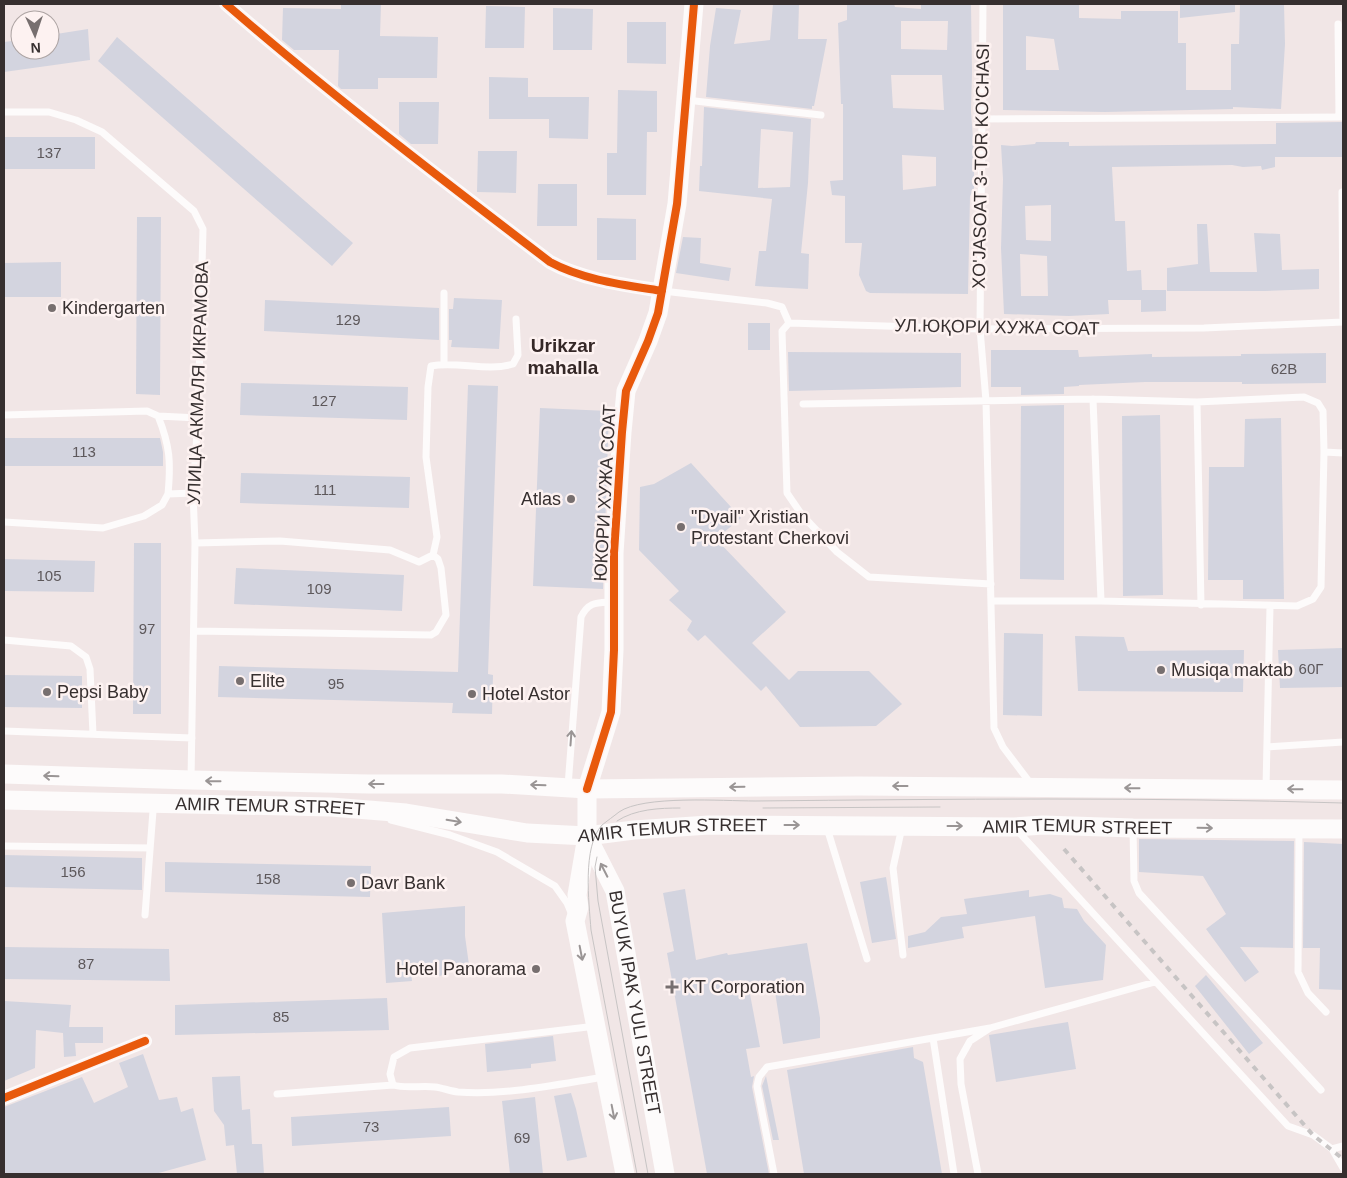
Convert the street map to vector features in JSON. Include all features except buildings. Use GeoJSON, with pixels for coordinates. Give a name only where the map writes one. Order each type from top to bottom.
{"type":"FeatureCollection","features":[{"type":"Feature","properties":{"kind":"main road","name":"ЮКОРИ ХУЖА СОАТ"},"geometry":{"type":"LineString","coordinates":[[587,789],[611,712],[614,650],[614,553],[626,392],[658,313],[662,291],[677,204],[694,4]]}},
{"type":"Feature","properties":{"kind":"main road","name":"AMIR TEMUR STREET"},"geometry":{"type":"LineString","coordinates":[[4,774],[368,784],[502,784],[587,789],[1033,786],[1343,790]]}},
{"type":"Feature","properties":{"kind":"main road","name":"BUYUK IPAK YULI STREET"},"geometry":{"type":"LineString","coordinates":[[587,789],[587,836],[577,895],[579,907],[575,921],[625,1174]]}},
{"type":"Feature","properties":{"kind":"main road","name":"AMIR TEMUR STREET"},"geometry":{"type":"LineString","coordinates":[[4,800],[331,807],[406,813],[527,832],[587,836],[634,830],[709,825],[1014,827],[1042,825],[1133,828],[1343,829]]}},
{"type":"Feature","properties":{"kind":"main road","name":"BUYUK IPAK YULI STREET"},"geometry":{"type":"LineString","coordinates":[[587,836],[615,891],[665,1174]]}},
{"type":"Feature","properties":{"kind":"street"},"geometry":{"type":"LineString","coordinates":[[226,4],[276,47],[391,139],[550,262],[563,269],[590,276],[662,291]]}},
{"type":"Feature","properties":{"kind":"street"},"geometry":{"type":"LineString","coordinates":[[4,1098],[145,1041]]}},
{"type":"Feature","properties":{"kind":"lane","name":"XO'JASOAT 3-TOR KO'CHASI"},"geometry":{"type":"LineString","coordinates":[[983,4],[980,329],[986,401],[994,728],[1003,747],[1033,786]]}},
{"type":"Feature","properties":{"kind":"lane"},"geometry":{"type":"LineString","coordinates":[[982,119],[1341,117],[1338,24]]}},
{"type":"Feature","properties":{"kind":"lane"},"geometry":{"type":"LineString","coordinates":[[686,100],[821,115]]}},
{"type":"Feature","properties":{"kind":"lane","name":"УЛИЦА АКМАЛЯ ИКРАМОВА"},"geometry":{"type":"LineString","coordinates":[[4,112],[48,112],[76,120],[102,132],[194,211],[203,229],[198,418],[193,493],[195,543],[191,780]]}},
{"type":"Feature","properties":{"kind":"lane"},"geometry":{"type":"LineString","coordinates":[[1342,192],[1343,322]]}},
{"type":"Feature","properties":{"kind":"lane"},"geometry":{"type":"LineString","coordinates":[[662,291],[767,303],[782,307],[789,323],[782,331],[787,493],[802,515],[837,552],[869,577],[991,584]]}},
{"type":"Feature","properties":{"kind":"lane"},"geometry":{"type":"LineString","coordinates":[[444,293],[444,364]]}},
{"type":"Feature","properties":{"kind":"lane"},"geometry":{"type":"LineString","coordinates":[[433,555],[437,537],[426,457],[428,387],[431,366],[444,364],[502,367],[513,364],[518,355],[516,319]]}},
{"type":"Feature","properties":{"kind":"lane","name":"УЛ.ЮҚОРИ ХУЖА СОАТ"},"geometry":{"type":"LineString","coordinates":[[789,323],[980,329],[1204,328],[1343,322]]}},
{"type":"Feature","properties":{"kind":"lane"},"geometry":{"type":"LineString","coordinates":[[804,404],[1093,399],[1197,402],[1304,397],[1318,402],[1323,411],[1324,452],[1321,587],[1313,599],[1297,606],[1102,601],[992,601]]}},
{"type":"Feature","properties":{"kind":"lane"},"geometry":{"type":"LineString","coordinates":[[1093,399],[1102,601]]}},
{"type":"Feature","properties":{"kind":"lane"},"geometry":{"type":"LineString","coordinates":[[1197,402],[1201,605]]}},
{"type":"Feature","properties":{"kind":"lane"},"geometry":{"type":"LineString","coordinates":[[4,415],[147,411],[158,416],[198,418]]}},
{"type":"Feature","properties":{"kind":"lane"},"geometry":{"type":"LineString","coordinates":[[4,522],[103,528],[144,516],[162,505],[168,494],[171,465],[166,434],[158,416]]}},
{"type":"Feature","properties":{"kind":"lane"},"geometry":{"type":"LineString","coordinates":[[1324,452],[1343,453]]}},
{"type":"Feature","properties":{"kind":"lane"},"geometry":{"type":"LineString","coordinates":[[168,494],[193,493]]}},
{"type":"Feature","properties":{"kind":"lane"},"geometry":{"type":"LineString","coordinates":[[195,543],[280,541],[390,550],[419,562],[433,555]]}},
{"type":"Feature","properties":{"kind":"lane"},"geometry":{"type":"LineString","coordinates":[[194,631],[430,635],[436,632],[446,615],[441,568],[438,560],[433,555]]}},
{"type":"Feature","properties":{"kind":"lane"},"geometry":{"type":"LineString","coordinates":[[568,787],[581,617],[585,608],[593,603],[614,602]]}},
{"type":"Feature","properties":{"kind":"lane"},"geometry":{"type":"LineString","coordinates":[[1266,789],[1270,606]]}},
{"type":"Feature","properties":{"kind":"lane"},"geometry":{"type":"LineString","coordinates":[[4,640],[71,646],[86,657],[90,669],[93,734]]}},
{"type":"Feature","properties":{"kind":"lane"},"geometry":{"type":"LineString","coordinates":[[4,731],[192,738]]}},
{"type":"Feature","properties":{"kind":"lane"},"geometry":{"type":"LineString","coordinates":[[1267,747],[1343,742]]}},
{"type":"Feature","properties":{"kind":"lane"},"geometry":{"type":"LineString","coordinates":[[133,811],[221,813]]}},
{"type":"Feature","properties":{"kind":"lane"},"geometry":{"type":"LineString","coordinates":[[145,915],[153,811]]}},
{"type":"Feature","properties":{"kind":"lane"},"geometry":{"type":"LineString","coordinates":[[230,813],[250,813]]}},
{"type":"Feature","properties":{"kind":"lane"},"geometry":{"type":"LineString","coordinates":[[328,815],[376,816],[450,834],[497,852],[555,886],[567,902],[575,921]]}},
{"type":"Feature","properties":{"kind":"lane"},"geometry":{"type":"LineString","coordinates":[[826,825],[867,959]]}},
{"type":"Feature","properties":{"kind":"lane"},"geometry":{"type":"LineString","coordinates":[[902,826],[892,868],[903,955]]}},
{"type":"Feature","properties":{"kind":"lane"},"geometry":{"type":"LineString","coordinates":[[1014,827],[1288,1126],[1313,1135],[1332,1149],[1343,1168]]}},
{"type":"Feature","properties":{"kind":"lane"},"geometry":{"type":"LineString","coordinates":[[1133,828],[1134,881],[1139,893],[1321,1090]]}},
{"type":"Feature","properties":{"kind":"lane"},"geometry":{"type":"LineString","coordinates":[[1299,828],[1298,972],[1308,993],[1326,1012]]}},
{"type":"Feature","properties":{"kind":"lane"},"geometry":{"type":"LineString","coordinates":[[4,846],[150,848]]}},
{"type":"Feature","properties":{"kind":"lane"},"geometry":{"type":"LineString","coordinates":[[774,1174],[757,1086],[759,1077],[767,1067],[990,1028],[1155,982]]}},
{"type":"Feature","properties":{"kind":"lane"},"geometry":{"type":"LineString","coordinates":[[393,1084],[390,1074],[394,1057],[410,1048],[596,1026]]}},
{"type":"Feature","properties":{"kind":"lane"},"geometry":{"type":"LineString","coordinates":[[978,1174],[961,1084],[960,1059],[970,1041],[990,1028]]}},
{"type":"Feature","properties":{"kind":"lane"},"geometry":{"type":"LineString","coordinates":[[933,1038],[954,1174]]}},
{"type":"Feature","properties":{"kind":"lane"},"geometry":{"type":"LineString","coordinates":[[277,1094],[393,1084],[402,1088],[436,1087],[458,1092],[495,1092],[540,1088],[606,1077]]}},
{"type":"Feature","properties":{"kind":"lane"},"geometry":{"type":"LineString","coordinates":[[1332,1149],[1343,1146]]}},
{"type":"Feature","properties":{"kind":"tram line"},"geometry":{"type":"LineString","coordinates":[[637,1174],[591,930],[588,890],[589,861],[596,835],[602,825],[619,812],[646,803],[684,800],[1122,799],[1343,803]]}},
{"type":"Feature","properties":{"kind":"tram line"},"geometry":{"type":"LineString","coordinates":[[763,808],[940,807]]}},
{"type":"Feature","properties":{"kind":"tram line"},"geometry":{"type":"LineString","coordinates":[[617,821],[640,812],[680,808]]}},
{"type":"Feature","properties":{"kind":"tram line"},"geometry":{"type":"LineString","coordinates":[[597,857],[595,867],[598,901],[648,1174]]}},
{"type":"Feature","properties":{"kind":"railway"},"geometry":{"type":"LineString","coordinates":[[1064,849],[1313,1135],[1343,1159]]}},
{"type":"Feature","properties":{"kind":"cycle path"},"geometry":{"type":"LineString","coordinates":[[226,4],[345,103],[550,262],[590,278],[662,291]]}},
{"type":"Feature","properties":{"kind":"cycle path"},"geometry":{"type":"LineString","coordinates":[[587,789],[611,712],[614,650],[614,553],[626,391],[658,313],[677,204],[694,4]]}},
{"type":"Feature","properties":{"kind":"cycle path"},"geometry":{"type":"LineString","coordinates":[[4,1098],[145,1041]]}},
{"type":"Feature","properties":{"kind":"place","name":"Kindergarten"},"geometry":{"type":"Point","coordinates":[52,308]}},
{"type":"Feature","properties":{"kind":"place","name":"Atlas"},"geometry":{"type":"Point","coordinates":[571,499]}},
{"type":"Feature","properties":{"kind":"place","name":"\"Dyail\" Xristian Protestant Cherkovi"},"geometry":{"type":"Point","coordinates":[681,527]}},
{"type":"Feature","properties":{"kind":"place","name":"Musiqa maktab"},"geometry":{"type":"Point","coordinates":[1161,670]}},
{"type":"Feature","properties":{"kind":"place","name":"Elite"},"geometry":{"type":"Point","coordinates":[240,681]}},
{"type":"Feature","properties":{"kind":"place","name":"Pepsi Baby"},"geometry":{"type":"Point","coordinates":[47,692]}},
{"type":"Feature","properties":{"kind":"place","name":"Hotel Astor"},"geometry":{"type":"Point","coordinates":[472,694]}},
{"type":"Feature","properties":{"kind":"place","name":"Davr Bank"},"geometry":{"type":"Point","coordinates":[351,883]}},
{"type":"Feature","properties":{"kind":"place","name":"Hotel Panorama"},"geometry":{"type":"Point","coordinates":[536,969]}},
{"type":"Feature","properties":{"kind":"place","name":"KT Corporation"},"geometry":{"type":"Point","coordinates":[672,987]}},
{"type":"Feature","properties":{"kind":"district","name":"Urikzar mahalla"},"geometry":{"type":"Point","coordinates":[563,356]}}]}
